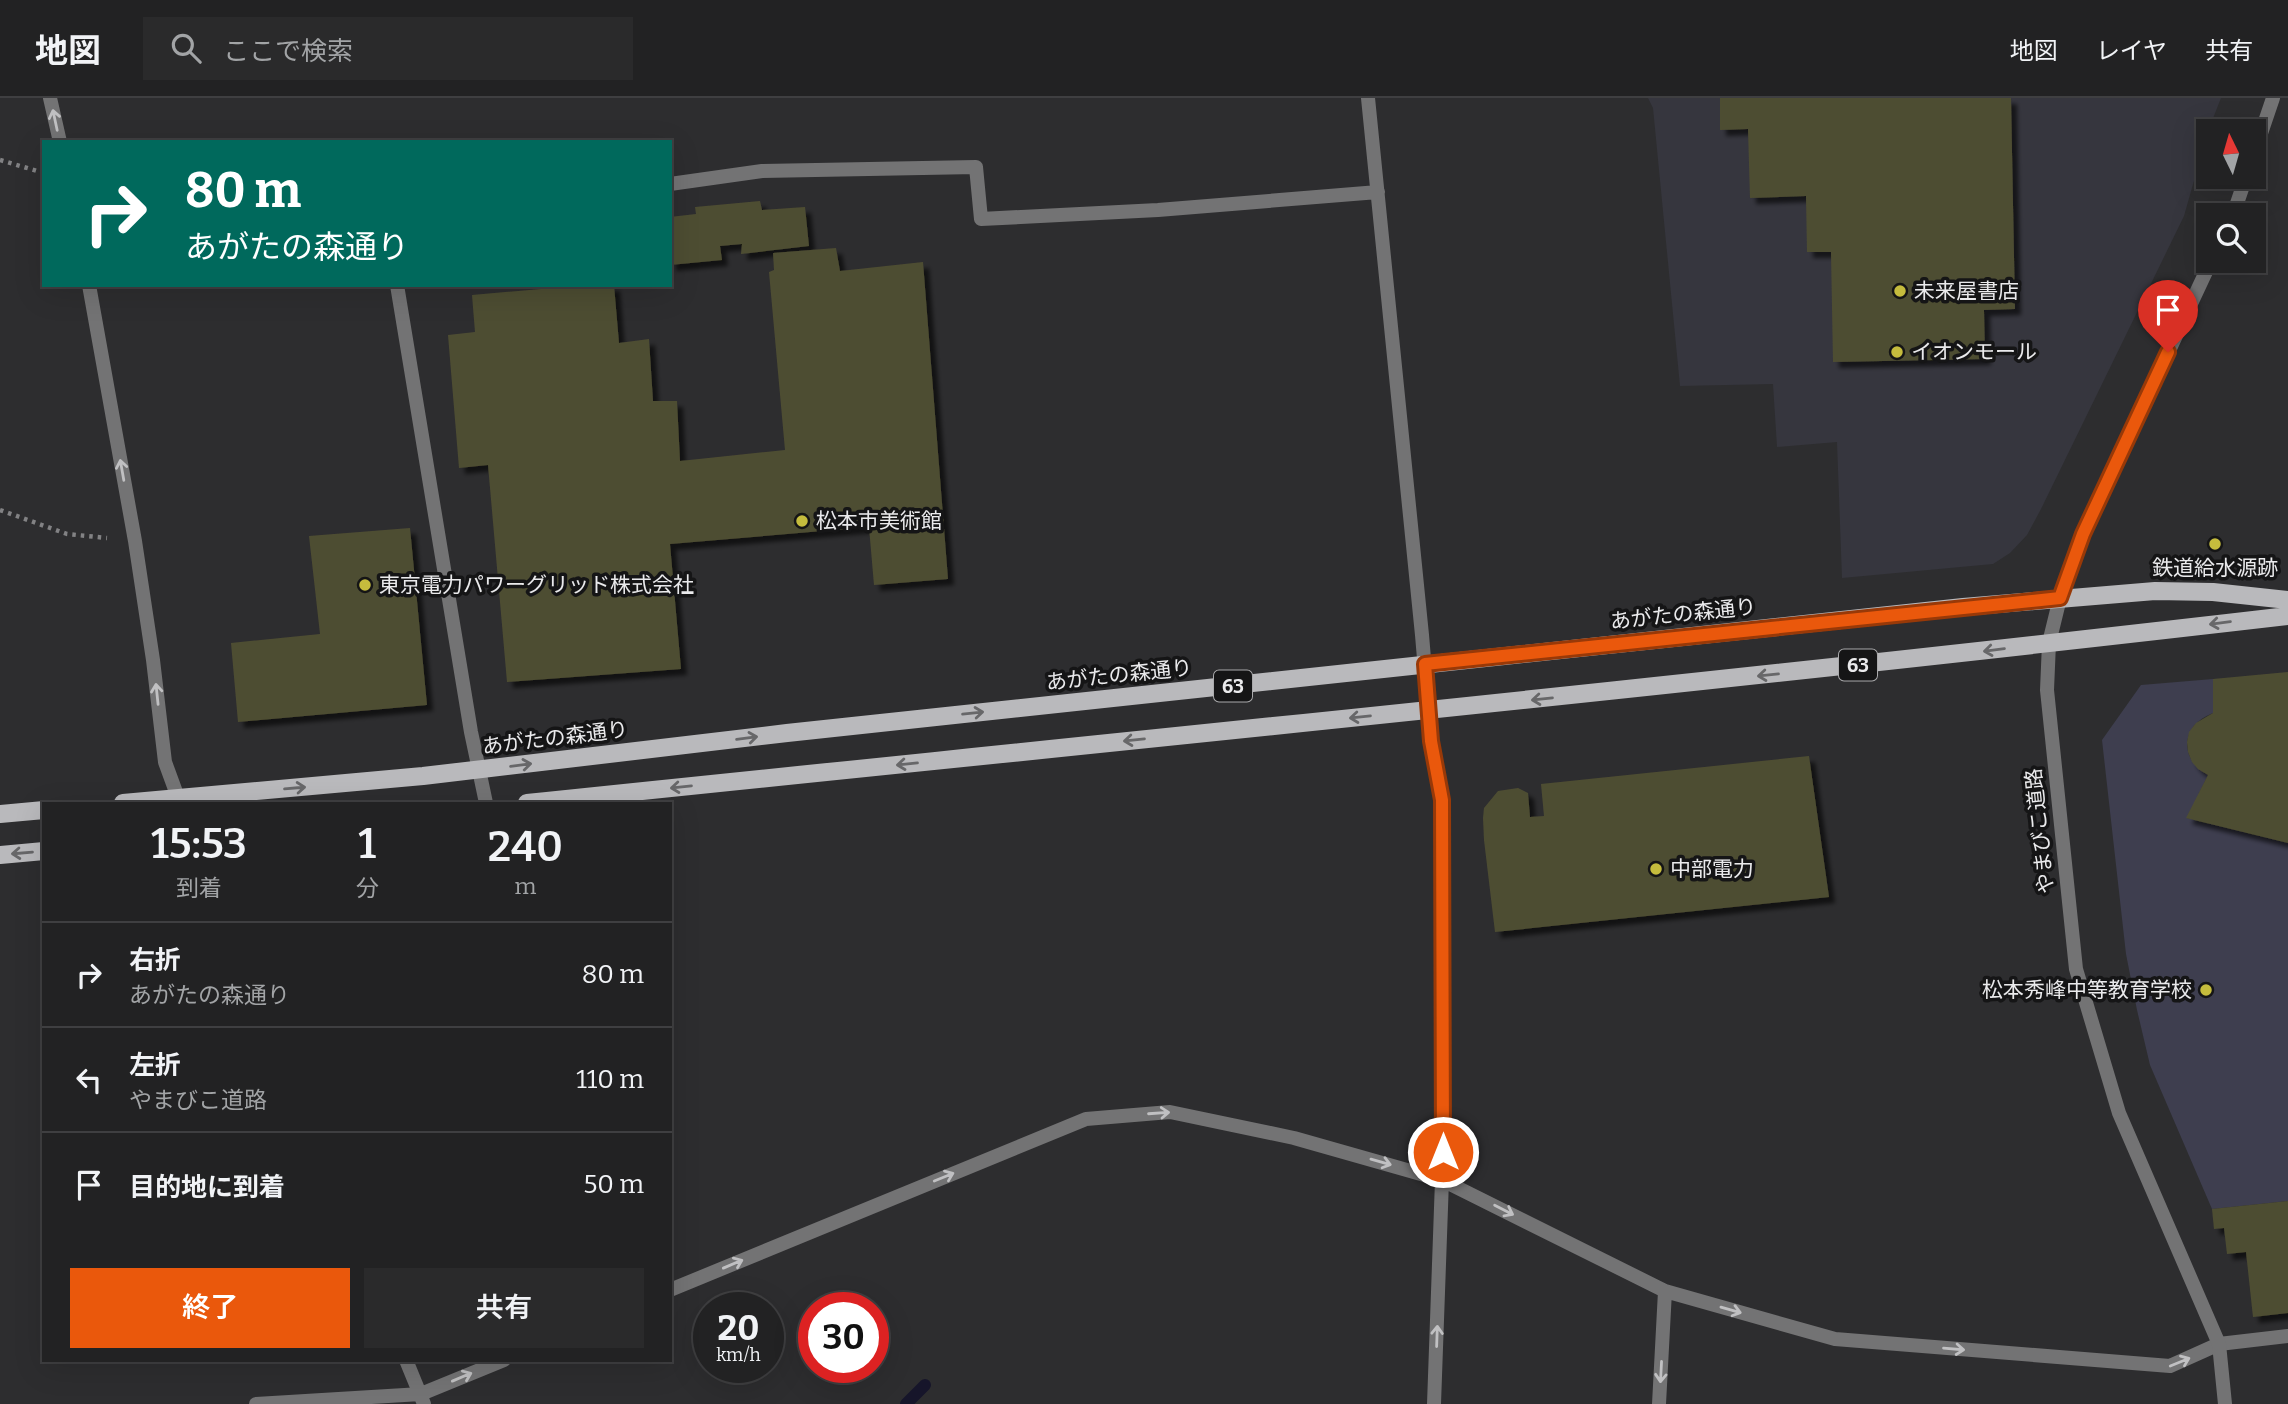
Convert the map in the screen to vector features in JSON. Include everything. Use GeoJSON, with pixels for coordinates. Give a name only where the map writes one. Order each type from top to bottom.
{"type":"FeatureCollection","features":[{"type":"Feature","properties":{"kind":"main road","name":"あがたの森通り"},"geometry":{"type":"LineString","coordinates":[[151,802],[2060,598],[2155,591],[2213,592],[2288,600]]}},
{"type":"Feature","properties":{"kind":"main road","name":"63"},"geometry":{"type":"LineString","coordinates":[[537,802],[1428,711],[2288,615]]}},
{"type":"Feature","properties":{"kind":"main road"},"geometry":{"type":"LineString","coordinates":[[0,814],[42,810]]}},
{"type":"Feature","properties":{"kind":"main road"},"geometry":{"type":"LineString","coordinates":[[0,855],[42,851]]}},
{"type":"Feature","properties":{"kind":"street"},"geometry":{"type":"LineString","coordinates":[[50,98],[60,140]]}},
{"type":"Feature","properties":{"kind":"street"},"geometry":{"type":"LineString","coordinates":[[1368,98],[1431,741],[1442,800],[1443,1180],[1434,1404]]}},
{"type":"Feature","properties":{"kind":"street"},"geometry":{"type":"LineString","coordinates":[[2266,119],[2273,98]]}},
{"type":"Feature","properties":{"kind":"street"},"geometry":{"type":"LineString","coordinates":[[672,184],[762,171],[976,167],[981,219],[1158,210],[1378,192]]}},
{"type":"Feature","properties":{"kind":"street","name":"やまびこ道路"},"geometry":{"type":"LineString","coordinates":[[2205,273],[2083,534],[2060,598],[2049,643],[2047,690],[2076,968],[2119,1113],[2219,1344],[2225,1404]]}},
{"type":"Feature","properties":{"kind":"street"},"geometry":{"type":"LineString","coordinates":[[89,287],[135,541],[165,762],[179,801]]}},
{"type":"Feature","properties":{"kind":"street"},"geometry":{"type":"LineString","coordinates":[[397,287],[486,802]]}},
{"type":"Feature","properties":{"kind":"street"},"geometry":{"type":"LineString","coordinates":[[672,1289],[1086,1119],[1170,1112],[1294,1138],[1443,1180],[1665,1292],[1835,1339],[2170,1366],[2219,1344],[2288,1336]]}},
{"type":"Feature","properties":{"kind":"street"},"geometry":{"type":"LineString","coordinates":[[1659,1404],[1665,1292]]}},
{"type":"Feature","properties":{"kind":"street"},"geometry":{"type":"LineString","coordinates":[[408,1362],[423,1399]]}},
{"type":"Feature","properties":{"kind":"street"},"geometry":{"type":"LineString","coordinates":[[256,1404],[423,1399],[500,1362]]}},
{"type":"Feature","properties":{"kind":"path"},"geometry":{"type":"LineString","coordinates":[[0,160],[42,172]]}},
{"type":"Feature","properties":{"kind":"path"},"geometry":{"type":"LineString","coordinates":[[0,510],[67,534],[135,541]]}},
{"type":"Feature","properties":{"kind":"shaded area","name":"イオンモール"},"geometry":{"type":"Polygon","coordinates":[[[1648,98],[2221,98],[2213,119],[2196,119],[2196,174],[2184,216],[2041,509],[2027,535],[2010,553],[1993,564],[1842,578],[1837,442],[1777,447],[1773,384],[1680,386],[1653,108],[1648,98]]]}},
{"type":"Feature","properties":{"kind":"shaded area","name":"松本秀峰中等教育学校"},"geometry":{"type":"Polygon","coordinates":[[[2213,679],[2213,713],[2194,725],[2187,742],[2192,760],[2208,775],[2187,818],[2288,843],[2288,1201],[2212,1209],[2150,1065],[2137,1010],[2126,954],[2102,740],[2141,685],[2213,679]]]}},
{"type":"Feature","properties":{"kind":"building"},"geometry":{"type":"Polygon","coordinates":[[[1720,98],[2011,98],[2015,309],[1984,310],[1985,359],[1833,362],[1831,252],[1807,252],[1806,196],[1750,198],[1748,129],[1720,130],[1720,98]]]}},
{"type":"Feature","properties":{"kind":"building"},"geometry":{"type":"Polygon","coordinates":[[[760,201],[762,210],[805,207],[809,246],[741,254],[742,244],[720,246],[722,260],[672,265],[672,217],[696,214],[695,207],[760,201]]]}},
{"type":"Feature","properties":{"kind":"building"},"geometry":{"type":"Polygon","coordinates":[[[836,248],[840,271],[923,262],[948,579],[874,585],[869,527],[670,544],[681,669],[507,682],[488,465],[459,468],[448,335],[475,332],[472,295],[564,287],[614,287],[619,343],[649,339],[653,401],[677,401],[680,461],[785,450],[769,272],[774,270],[773,253],[836,248]]]}},
{"type":"Feature","properties":{"kind":"building","name":"東京電力パワーグリッド株式会社"},"geometry":{"type":"Polygon","coordinates":[[[410,528],[427,705],[238,722],[231,643],[320,634],[309,536],[410,528]]]}},
{"type":"Feature","properties":{"kind":"building"},"geometry":{"type":"Polygon","coordinates":[[[2288,672],[2288,843],[2186,818],[2208,775],[2192,762],[2187,742],[2189,732],[2196,723],[2213,713],[2213,679],[2288,672]]]}},
{"type":"Feature","properties":{"kind":"building","name":"中部電力"},"geometry":{"type":"Polygon","coordinates":[[[1809,756],[1829,897],[1495,932],[1483,818],[1484,808],[1498,791],[1518,788],[1528,793],[1530,817],[1544,816],[1541,784],[1809,756]]]}},
{"type":"Feature","properties":{"kind":"building"},"geometry":{"type":"Polygon","coordinates":[[[2288,1201],[2288,1313],[2253,1317],[2246,1252],[2227,1254],[2224,1228],[2214,1229],[2212,1209],[2288,1201]]]}},
{"type":"Feature","properties":{"kind":"waterway"},"geometry":{"type":"LineString","coordinates":[[906,1404],[925,1385]]}},
{"type":"Feature","properties":{"kind":"place","name":"未来屋書店"},"geometry":{"type":"Point","coordinates":[1900,291]}},
{"type":"Feature","properties":{"kind":"place","name":"イオンモール"},"geometry":{"type":"Point","coordinates":[1897,352]}},
{"type":"Feature","properties":{"kind":"place","name":"松本市美術館"},"geometry":{"type":"Point","coordinates":[802,521]}},
{"type":"Feature","properties":{"kind":"place","name":"鉄道給水源跡"},"geometry":{"type":"Point","coordinates":[2215,544]}},
{"type":"Feature","properties":{"kind":"place","name":"東京電力パワーグリッド株式会社"},"geometry":{"type":"Point","coordinates":[365,585]}},
{"type":"Feature","properties":{"kind":"place","name":"中部電力"},"geometry":{"type":"Point","coordinates":[1656,869]}},
{"type":"Feature","properties":{"kind":"place","name":"松本秀峰中等教育学校"},"geometry":{"type":"Point","coordinates":[2206,990]}},
{"type":"Feature","properties":{"kind":"route"},"geometry":{"type":"LineString","coordinates":[[1443,1152],[1442,800],[1431,741],[1425,664],[2060,598],[2083,534],[2168,352]]}}]}
